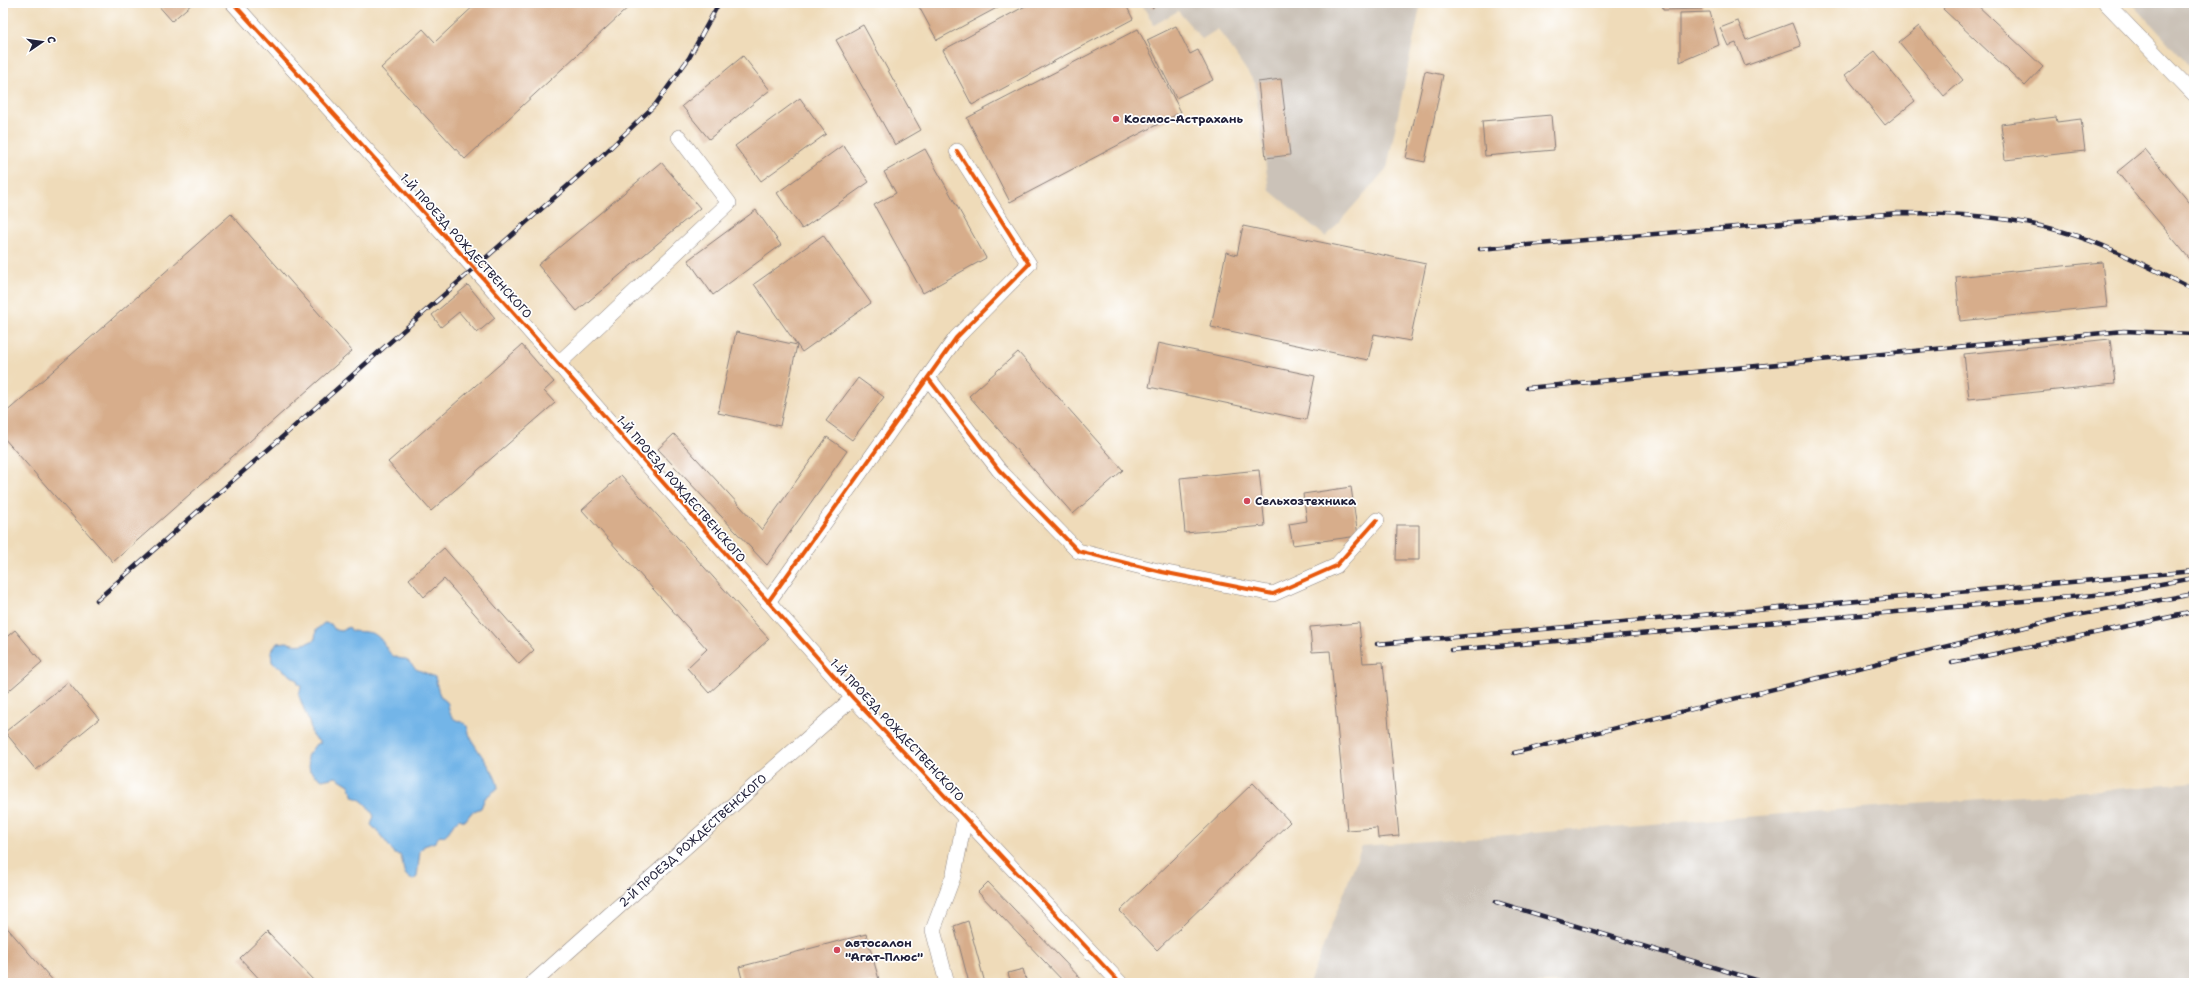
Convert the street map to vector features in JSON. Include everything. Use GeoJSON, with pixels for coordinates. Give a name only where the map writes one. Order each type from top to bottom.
{"type":"FeatureCollection","features":[{"type":"Feature","properties":{"kind":"street","name":"1-Й ПРОЕЗД РОЖДЕСТВЕНСКОГО"},"geometry":{"type":"LineString","coordinates":[[233,3],[558,364],[853,698],[1120,983]]}},
{"type":"Feature","properties":{"kind":"street"},"geometry":{"type":"LineString","coordinates":[[2106,3],[2194,94]]}},
{"type":"Feature","properties":{"kind":"street"},"geometry":{"type":"LineString","coordinates":[[558,364],[729,203],[679,137]]}},
{"type":"Feature","properties":{"kind":"street"},"geometry":{"type":"LineString","coordinates":[[768,602],[956,338],[1029,264],[957,151]]}},
{"type":"Feature","properties":{"kind":"street"},"geometry":{"type":"LineString","coordinates":[[928,378],[999,470],[1078,551],[1162,572],[1273,594],[1336,566],[1377,520]]}},
{"type":"Feature","properties":{"kind":"street","name":"2-Й ПРОЕЗД РОЖДЕСТВЕНСКОГО"},"geometry":{"type":"LineString","coordinates":[[533,983],[853,698]]}},
{"type":"Feature","properties":{"kind":"street"},"geometry":{"type":"LineString","coordinates":[[947,983],[933,930],[954,874],[965,817]]}},
{"type":"Feature","properties":{"kind":"shaded area"},"geometry":{"type":"Polygon","coordinates":[[[1141,3],[1421,3],[1387,168],[1326,237],[1269,190],[1255,83],[1218,29],[1202,39],[1178,11],[1154,25],[1141,3]]]}},
{"type":"Feature","properties":{"kind":"shaded area"},"geometry":{"type":"Polygon","coordinates":[[[2132,3],[2194,3],[2194,71],[2132,3]]]}},
{"type":"Feature","properties":{"kind":"shaded area"},"geometry":{"type":"Polygon","coordinates":[[[2194,783],[2194,983],[1309,983],[1362,846],[2194,783]]]}},
{"type":"Feature","properties":{"kind":"water"},"geometry":{"type":"Polygon","coordinates":[[[324,623],[331,624],[335,630],[341,631],[349,627],[352,631],[374,634],[379,637],[390,653],[394,656],[406,659],[416,669],[435,677],[439,693],[448,703],[451,716],[466,725],[474,744],[497,782],[498,788],[485,798],[481,808],[472,812],[465,821],[459,819],[444,836],[440,835],[435,842],[424,846],[420,851],[417,877],[413,880],[404,872],[400,855],[394,854],[384,839],[371,825],[374,816],[363,802],[354,797],[349,785],[336,777],[322,780],[310,771],[307,756],[316,744],[321,743],[312,736],[310,725],[299,696],[301,686],[298,684],[297,680],[272,662],[271,652],[277,643],[287,642],[298,645],[309,642],[315,639],[316,630],[324,623]]]}},
{"type":"Feature","properties":{"kind":"building"},"geometry":{"type":"Polygon","coordinates":[[[156,3],[193,3],[172,21],[156,3]]]}},
{"type":"Feature","properties":{"kind":"building"},"geometry":{"type":"Polygon","coordinates":[[[477,3],[633,3],[465,159],[381,68],[423,29],[435,42],[477,3]]]}},
{"type":"Feature","properties":{"kind":"building"},"geometry":{"type":"Polygon","coordinates":[[[917,3],[1006,3],[937,40],[917,3]]]}},
{"type":"Feature","properties":{"kind":"building"},"geometry":{"type":"Polygon","coordinates":[[[1031,3],[1125,3],[1133,19],[972,105],[943,50],[1031,3]]]}},
{"type":"Feature","properties":{"kind":"building"},"geometry":{"type":"Polygon","coordinates":[[[1149,3],[1160,3],[1152,8],[1149,3]]]}},
{"type":"Feature","properties":{"kind":"building"},"geometry":{"type":"Polygon","coordinates":[[[1662,3],[1702,3],[1702,9],[1663,10],[1662,3]]]}},
{"type":"Feature","properties":{"kind":"building"},"geometry":{"type":"Polygon","coordinates":[[[1948,3],[1975,3],[2043,67],[2025,86],[1943,9],[1948,3]]]}},
{"type":"Feature","properties":{"kind":"building"},"geometry":{"type":"Polygon","coordinates":[[[1710,12],[1719,45],[1680,62],[1680,13],[1710,12]]]}},
{"type":"Feature","properties":{"kind":"building"},"geometry":{"type":"Polygon","coordinates":[[[1738,21],[1746,40],[1792,23],[1801,46],[1745,66],[1736,43],[1728,46],[1720,28],[1738,21]]]}},
{"type":"Feature","properties":{"kind":"building"},"geometry":{"type":"Polygon","coordinates":[[[863,25],[921,130],[895,145],[836,40],[863,25]]]}},
{"type":"Feature","properties":{"kind":"building"},"geometry":{"type":"Polygon","coordinates":[[[1176,26],[1190,54],[1198,50],[1213,80],[1176,98],[1147,40],[1176,26]]]}},
{"type":"Feature","properties":{"kind":"building"},"geometry":{"type":"Polygon","coordinates":[[[1919,26],[1963,80],[1944,96],[1899,42],[1919,26]]]}},
{"type":"Feature","properties":{"kind":"building"},"geometry":{"type":"Polygon","coordinates":[[[1138,29],[1181,112],[1010,202],[967,118],[1138,29]]]}},
{"type":"Feature","properties":{"kind":"building"},"geometry":{"type":"Polygon","coordinates":[[[1875,51],[1915,101],[1885,125],[1845,75],[1875,51]]]}},
{"type":"Feature","properties":{"kind":"building"},"geometry":{"type":"Polygon","coordinates":[[[743,56],[770,90],[709,139],[682,106],[743,56]]]}},
{"type":"Feature","properties":{"kind":"building"},"geometry":{"type":"Polygon","coordinates":[[[1425,71],[1443,75],[1425,162],[1406,158],[1425,71]]]}},
{"type":"Feature","properties":{"kind":"building"},"geometry":{"type":"Polygon","coordinates":[[[1281,79],[1290,155],[1266,158],[1258,82],[1281,79]]]}},
{"type":"Feature","properties":{"kind":"building"},"geometry":{"type":"Polygon","coordinates":[[[800,98],[826,134],[761,181],[735,146],[800,98]]]}},
{"type":"Feature","properties":{"kind":"building"},"geometry":{"type":"Polygon","coordinates":[[[1551,115],[1554,150],[1485,156],[1482,121],[1551,115]]]}},
{"type":"Feature","properties":{"kind":"building"},"geometry":{"type":"Polygon","coordinates":[[[2056,117],[2057,122],[2081,119],[2085,151],[2005,160],[2001,124],[2056,117]]]}},
{"type":"Feature","properties":{"kind":"building"},"geometry":{"type":"Polygon","coordinates":[[[843,145],[869,182],[802,229],[777,193],[843,145]]]}},
{"type":"Feature","properties":{"kind":"building"},"geometry":{"type":"Polygon","coordinates":[[[925,149],[986,258],[923,293],[874,205],[896,193],[884,172],[925,149]]]}},
{"type":"Feature","properties":{"kind":"building"},"geometry":{"type":"Polygon","coordinates":[[[2145,149],[2194,208],[2194,264],[2117,172],[2145,149]]]}},
{"type":"Feature","properties":{"kind":"building"},"geometry":{"type":"Polygon","coordinates":[[[661,162],[700,208],[577,311],[538,265],[661,162]]]}},
{"type":"Feature","properties":{"kind":"building"},"geometry":{"type":"Polygon","coordinates":[[[756,210],[781,245],[713,295],[688,260],[756,210]]]}},
{"type":"Feature","properties":{"kind":"building"},"geometry":{"type":"Polygon","coordinates":[[[231,214],[352,351],[113,562],[3,437],[3,415],[231,214]]]}},
{"type":"Feature","properties":{"kind":"building"},"geometry":{"type":"Polygon","coordinates":[[[1243,226],[1426,264],[1410,341],[1374,334],[1368,360],[1211,327],[1226,252],[1237,255],[1243,226]]]}},
{"type":"Feature","properties":{"kind":"building"},"geometry":{"type":"Polygon","coordinates":[[[823,235],[871,303],[802,352],[754,284],[823,235]]]}},
{"type":"Feature","properties":{"kind":"building"},"geometry":{"type":"Polygon","coordinates":[[[2102,262],[2107,306],[1960,321],[1956,277],[2102,262]]]}},
{"type":"Feature","properties":{"kind":"building"},"geometry":{"type":"Polygon","coordinates":[[[468,285],[495,318],[477,333],[459,312],[441,327],[432,315],[468,285]]]}},
{"type":"Feature","properties":{"kind":"building"},"geometry":{"type":"Polygon","coordinates":[[[736,332],[797,345],[780,426],[718,413],[736,332]]]}},
{"type":"Feature","properties":{"kind":"building"},"geometry":{"type":"Polygon","coordinates":[[[2110,339],[2115,384],[1969,399],[1964,354],[2110,339]]]}},
{"type":"Feature","properties":{"kind":"building"},"geometry":{"type":"Polygon","coordinates":[[[1158,343],[1315,376],[1306,420],[1149,387],[1158,343]]]}},
{"type":"Feature","properties":{"kind":"building"},"geometry":{"type":"Polygon","coordinates":[[[522,345],[554,382],[544,391],[555,403],[431,511],[388,462],[522,345]]]}},
{"type":"Feature","properties":{"kind":"building"},"geometry":{"type":"Polygon","coordinates":[[[1018,352],[1123,470],[1073,514],[969,396],[1018,352]]]}},
{"type":"Feature","properties":{"kind":"building"},"geometry":{"type":"Polygon","coordinates":[[[858,378],[884,397],[852,440],[826,421],[858,378]]]}},
{"type":"Feature","properties":{"kind":"building"},"geometry":{"type":"Polygon","coordinates":[[[674,434],[762,530],[827,437],[847,451],[767,565],[658,449],[674,434]]]}},
{"type":"Feature","properties":{"kind":"building"},"geometry":{"type":"Polygon","coordinates":[[[1259,470],[1265,526],[1185,533],[1180,478],[1259,470]]]}},
{"type":"Feature","properties":{"kind":"building"},"geometry":{"type":"Polygon","coordinates":[[[621,475],[769,639],[709,693],[687,668],[707,649],[582,510],[621,475]]]}},
{"type":"Feature","properties":{"kind":"building"},"geometry":{"type":"Polygon","coordinates":[[[1351,487],[1358,536],[1293,545],[1289,524],[1307,521],[1303,494],[1351,487]]]}},
{"type":"Feature","properties":{"kind":"building"},"geometry":{"type":"Polygon","coordinates":[[[1397,525],[1419,525],[1419,560],[1396,560],[1397,525]]]}},
{"type":"Feature","properties":{"kind":"building"},"geometry":{"type":"Polygon","coordinates":[[[444,548],[534,650],[519,664],[444,579],[424,597],[409,579],[444,548]]]}},
{"type":"Feature","properties":{"kind":"building"},"geometry":{"type":"Polygon","coordinates":[[[1359,623],[1363,663],[1383,662],[1399,836],[1378,838],[1377,828],[1347,830],[1330,651],[1312,652],[1310,627],[1359,623]]]}},
{"type":"Feature","properties":{"kind":"building"},"geometry":{"type":"Polygon","coordinates":[[[15,630],[42,662],[3,696],[3,640],[15,630]]]}},
{"type":"Feature","properties":{"kind":"building"},"geometry":{"type":"Polygon","coordinates":[[[68,682],[99,719],[36,770],[5,732],[68,682]]]}},
{"type":"Feature","properties":{"kind":"building"},"geometry":{"type":"Polygon","coordinates":[[[1253,783],[1290,822],[1157,950],[1120,911],[1253,783]]]}},
{"type":"Feature","properties":{"kind":"building"},"geometry":{"type":"Polygon","coordinates":[[[988,882],[1085,983],[1065,983],[978,892],[988,882]]]}},
{"type":"Feature","properties":{"kind":"building"},"geometry":{"type":"Polygon","coordinates":[[[968,921],[985,983],[969,983],[954,926],[968,921]]]}},
{"type":"Feature","properties":{"kind":"building"},"geometry":{"type":"Polygon","coordinates":[[[3,923],[55,983],[3,983],[3,923]]]}},
{"type":"Feature","properties":{"kind":"building"},"geometry":{"type":"Polygon","coordinates":[[[267,932],[316,983],[263,983],[240,958],[267,932]]]}},
{"type":"Feature","properties":{"kind":"building","name":"автосалон \"Агат-Плюс\""},"geometry":{"type":"Polygon","coordinates":[[[866,934],[880,983],[743,983],[739,967],[866,934]]]}},
{"type":"Feature","properties":{"kind":"building"},"geometry":{"type":"Polygon","coordinates":[[[1023,969],[1027,983],[1011,983],[1008,973],[1023,969]]]}},
{"type":"Feature","properties":{"kind":"railway"},"geometry":{"type":"LineString","coordinates":[[97,600],[605,153],[655,105],[689,58],[719,3]]}},
{"type":"Feature","properties":{"kind":"railway"},"geometry":{"type":"LineString","coordinates":[[1480,249],[1898,213],[1981,216],[2023,222],[2081,237],[2130,258],[2194,290]]}},
{"type":"Feature","properties":{"kind":"railway"},"geometry":{"type":"LineString","coordinates":[[1527,388],[2124,331],[2194,334]]}},
{"type":"Feature","properties":{"kind":"railway"},"geometry":{"type":"LineString","coordinates":[[1377,644],[2194,571]]}},
{"type":"Feature","properties":{"kind":"railway"},"geometry":{"type":"LineString","coordinates":[[1451,650],[2106,594],[2194,578]]}},
{"type":"Feature","properties":{"kind":"railway"},"geometry":{"type":"LineString","coordinates":[[1514,753],[2066,617],[2194,594]]}},
{"type":"Feature","properties":{"kind":"railway"},"geometry":{"type":"LineString","coordinates":[[1952,663],[2194,612]]}},
{"type":"Feature","properties":{"kind":"railway"},"geometry":{"type":"LineString","coordinates":[[1496,902],[1766,983]]}},
{"type":"Feature","properties":{"kind":"cycle path"},"geometry":{"type":"LineString","coordinates":[[233,3],[474,268],[853,698],[1120,983]]}},
{"type":"Feature","properties":{"kind":"cycle path"},"geometry":{"type":"LineString","coordinates":[[768,602],[956,338],[1029,264],[957,151]]}},
{"type":"Feature","properties":{"kind":"cycle path"},"geometry":{"type":"LineString","coordinates":[[928,378],[999,470],[1078,551],[1162,572],[1273,594],[1336,566],[1377,520]]}},
{"type":"Feature","properties":{"kind":"place","name":"Космос-Астрахань"},"geometry":{"type":"Point","coordinates":[1116,119]}},
{"type":"Feature","properties":{"kind":"place","name":"Сельхозтехника"},"geometry":{"type":"Point","coordinates":[1247,501]}},
{"type":"Feature","properties":{"kind":"place","name":"автосалон \"Агат-Плюс\""},"geometry":{"type":"Point","coordinates":[837,950]}}]}
